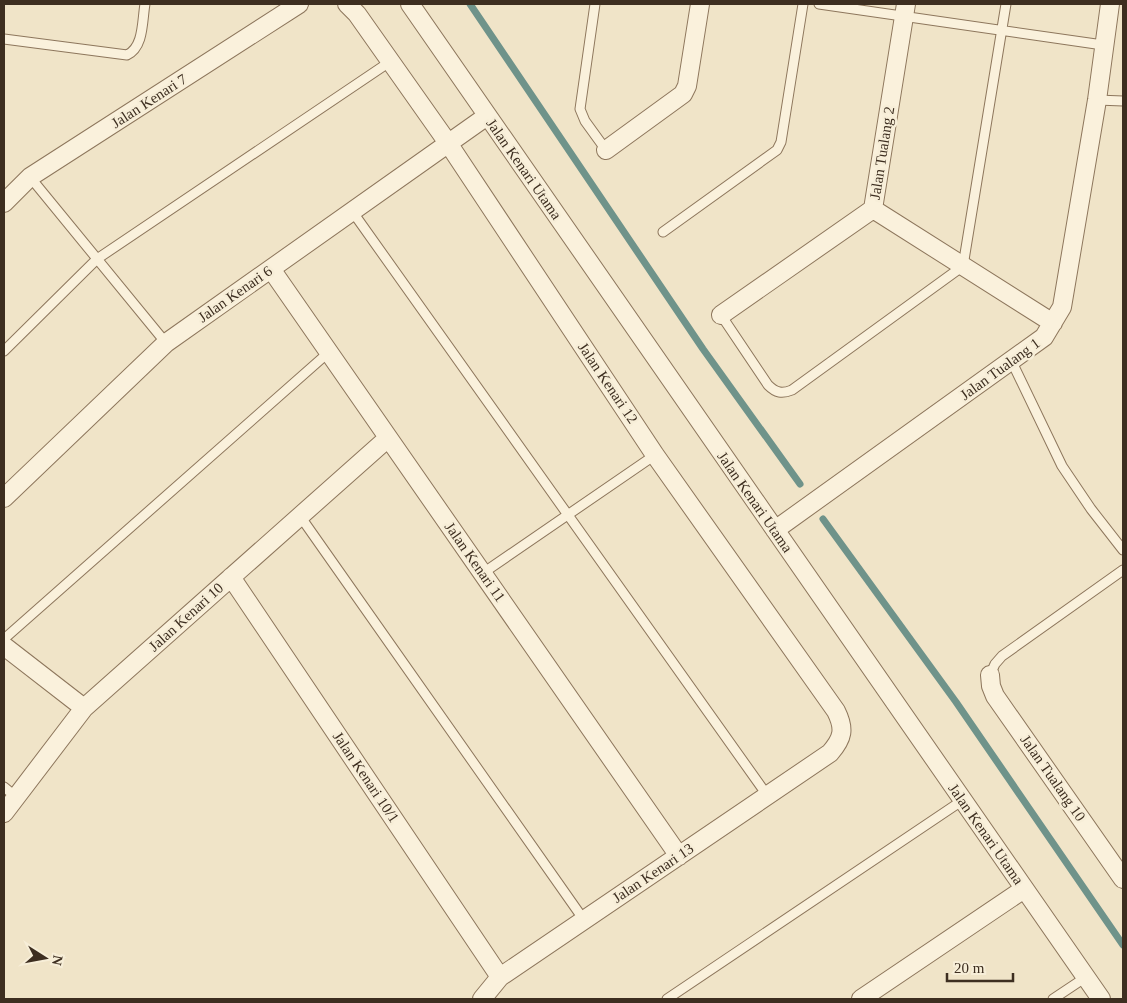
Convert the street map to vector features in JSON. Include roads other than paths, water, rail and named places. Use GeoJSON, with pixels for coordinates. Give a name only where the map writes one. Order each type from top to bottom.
{"type":"FeatureCollection","features":[{"type":"Feature","properties":{"kind":"street","name":"Jalan Kenari 7"},"geometry":{"type":"LineString","coordinates":[[4,203],[30,177],[299,4]]}},
{"type":"Feature","properties":{"kind":"street","name":"Jalan Kenari Utama"},"geometry":{"type":"LineString","coordinates":[[410,4],[1101,999]]}},
{"type":"Feature","properties":{"kind":"street"},"geometry":{"type":"LineString","coordinates":[[606,150],[683,94],[700,4]]}},
{"type":"Feature","properties":{"kind":"street","name":"Jalan Tualang 1"},"geometry":{"type":"LineString","coordinates":[[775,530],[1044,337],[1053,323],[1062,307],[1097,100],[1110,4]]}},
{"type":"Feature","properties":{"kind":"street","name":"Jalan Kenari 12"},"geometry":{"type":"LineString","coordinates":[[352,9],[448,143],[655,455],[836,711],[841,722],[842,733],[838,744],[830,753]]}},
{"type":"Feature","properties":{"kind":"street","name":"Jalan Tualang 2"},"geometry":{"type":"LineString","coordinates":[[721,315],[873,209],[905,10]]}},
{"type":"Feature","properties":{"kind":"street","name":"Jalan Kenari 6"},"geometry":{"type":"LineString","coordinates":[[4,498],[166,343],[487,116]]}},
{"type":"Feature","properties":{"kind":"street"},"geometry":{"type":"LineString","coordinates":[[873,209],[1053,323]]}},
{"type":"Feature","properties":{"kind":"street","name":"Jalan Kenari 11"},"geometry":{"type":"LineString","coordinates":[[271,269],[679,856]]}},
{"type":"Feature","properties":{"kind":"street","name":"Jalan Kenari 10"},"geometry":{"type":"LineString","coordinates":[[4,813],[10,792],[84,708],[388,438]]}},
{"type":"Feature","properties":{"kind":"street","name":"Jalan Kenari 10/1"},"geometry":{"type":"LineString","coordinates":[[231,577],[500,977]]}},
{"type":"Feature","properties":{"kind":"street"},"geometry":{"type":"LineString","coordinates":[[4,646],[84,708]]}},
{"type":"Feature","properties":{"kind":"street","name":"Jalan Tualang 10"},"geometry":{"type":"LineString","coordinates":[[990,675],[991,686],[995,696],[1123,879]]}},
{"type":"Feature","properties":{"kind":"street","name":"Jalan Kenari 13"},"geometry":{"type":"LineString","coordinates":[[482,999],[500,977],[830,753]]}},
{"type":"Feature","properties":{"kind":"street"},"geometry":{"type":"LineString","coordinates":[[861,999],[1024,889]]}},
{"type":"Feature","properties":{"kind":"lane"},"geometry":{"type":"LineString","coordinates":[[4,39],[127,55],[137,47],[145,4]]}},
{"type":"Feature","properties":{"kind":"lane"},"geometry":{"type":"LineString","coordinates":[[595,4],[580,109],[585,121],[606,150]]}},
{"type":"Feature","properties":{"kind":"lane"},"geometry":{"type":"LineString","coordinates":[[663,232],[774,153],[780,146],[803,4]]}},
{"type":"Feature","properties":{"kind":"lane"},"geometry":{"type":"LineString","coordinates":[[819,4],[905,10],[1001,30],[1104,45]]}},
{"type":"Feature","properties":{"kind":"lane"},"geometry":{"type":"LineString","coordinates":[[721,315],[768,385],[773,390],[786,392],[792,390],[963,266],[1006,4]]}},
{"type":"Feature","properties":{"kind":"lane"},"geometry":{"type":"LineString","coordinates":[[4,351],[97,259],[391,61]]}},
{"type":"Feature","properties":{"kind":"lane"},"geometry":{"type":"LineString","coordinates":[[1097,100],[1123,100]]}},
{"type":"Feature","properties":{"kind":"lane"},"geometry":{"type":"LineString","coordinates":[[30,177],[166,343]]}},
{"type":"Feature","properties":{"kind":"lane"},"geometry":{"type":"LineString","coordinates":[[352,211],[768,795]]}},
{"type":"Feature","properties":{"kind":"lane"},"geometry":{"type":"LineString","coordinates":[[4,639],[329,352]]}},
{"type":"Feature","properties":{"kind":"lane"},"geometry":{"type":"LineString","coordinates":[[1012,360],[1062,466],[1123,550]]}},
{"type":"Feature","properties":{"kind":"lane"},"geometry":{"type":"LineString","coordinates":[[483,573],[655,455]]}},
{"type":"Feature","properties":{"kind":"lane"},"geometry":{"type":"LineString","coordinates":[[300,516],[584,920]]}},
{"type":"Feature","properties":{"kind":"lane"},"geometry":{"type":"LineString","coordinates":[[990,675],[995,664],[1002,656],[1123,570]]}},
{"type":"Feature","properties":{"kind":"lane"},"geometry":{"type":"LineString","coordinates":[[667,999],[963,800]]}},
{"type":"Feature","properties":{"kind":"lane"},"geometry":{"type":"LineString","coordinates":[[1053,999],[1086,977]]}},
{"type":"Feature","properties":{"kind":"waterway"},"geometry":{"type":"LineString","coordinates":[[470,4],[703,349],[800,484]]}},
{"type":"Feature","properties":{"kind":"waterway"},"geometry":{"type":"LineString","coordinates":[[823,519],[956,702],[1123,945]]}}]}
